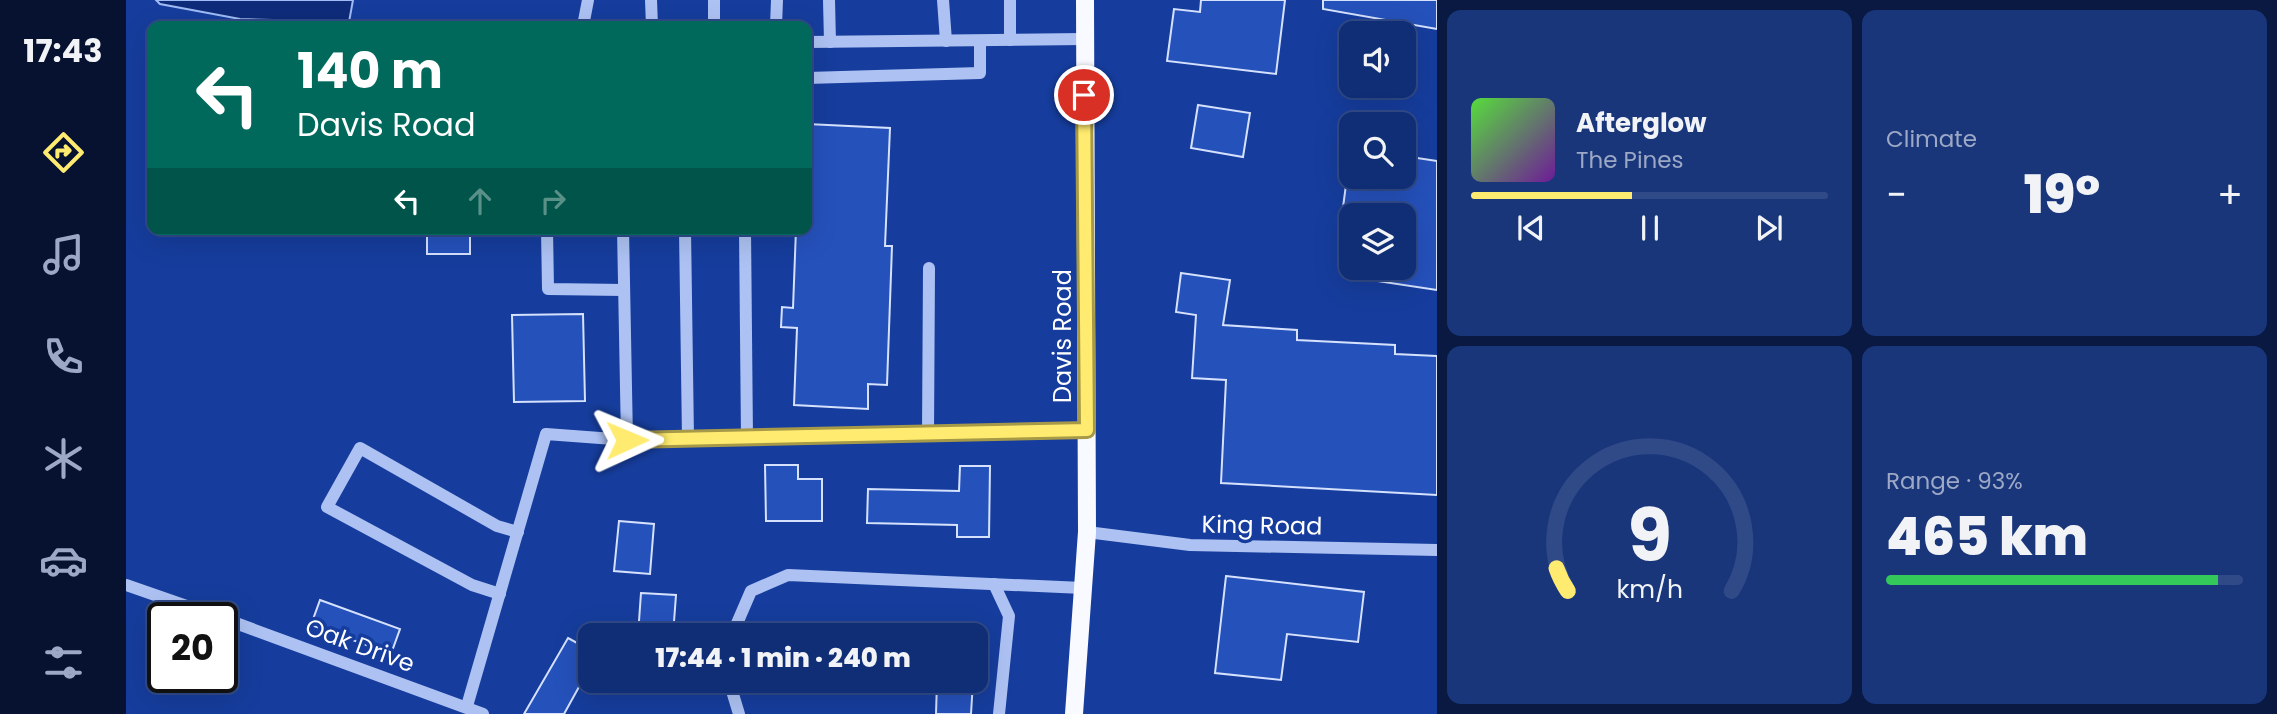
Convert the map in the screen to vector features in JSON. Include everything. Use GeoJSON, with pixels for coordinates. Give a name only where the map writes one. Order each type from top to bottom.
{"type":"FeatureCollection","features":[{"type":"Feature","properties":{"kind":"main road","name":"Davis Road"},"geometry":{"type":"LineString","coordinates":[[1074,714],[1087,532],[1085,0]]}},
{"type":"Feature","properties":{"kind":"street"},"geometry":{"type":"LineString","coordinates":[[584,21],[588,0]]}},
{"type":"Feature","properties":{"kind":"street"},"geometry":{"type":"LineString","coordinates":[[651,0],[652,21]]}},
{"type":"Feature","properties":{"kind":"street"},"geometry":{"type":"LineString","coordinates":[[714,0],[714,21]]}},
{"type":"Feature","properties":{"kind":"street"},"geometry":{"type":"LineString","coordinates":[[775,21],[777,0]]}},
{"type":"Feature","properties":{"kind":"street"},"geometry":{"type":"LineString","coordinates":[[829,0],[830,42]]}},
{"type":"Feature","properties":{"kind":"street"},"geometry":{"type":"LineString","coordinates":[[943,0],[946,41]]}},
{"type":"Feature","properties":{"kind":"street"},"geometry":{"type":"LineString","coordinates":[[1010,0],[1010,40]]}},
{"type":"Feature","properties":{"kind":"street"},"geometry":{"type":"LineString","coordinates":[[812,43],[1084,39]]}},
{"type":"Feature","properties":{"kind":"street"},"geometry":{"type":"LineString","coordinates":[[812,78],[980,73],[980,41]]}},
{"type":"Feature","properties":{"kind":"street"},"geometry":{"type":"LineString","coordinates":[[547,235],[548,289],[624,290]]}},
{"type":"Feature","properties":{"kind":"street"},"geometry":{"type":"LineString","coordinates":[[623,235],[627,440]]}},
{"type":"Feature","properties":{"kind":"street"},"geometry":{"type":"LineString","coordinates":[[685,235],[688,439]]}},
{"type":"Feature","properties":{"kind":"street"},"geometry":{"type":"LineString","coordinates":[[745,235],[747,438]]}},
{"type":"Feature","properties":{"kind":"street"},"geometry":{"type":"LineString","coordinates":[[928,433],[929,268]]}},
{"type":"Feature","properties":{"kind":"street"},"geometry":{"type":"LineString","coordinates":[[467,706],[546,434],[627,440],[1087,430]]}},
{"type":"Feature","properties":{"kind":"street"},"geometry":{"type":"LineString","coordinates":[[500,594],[472,585],[327,507],[360,448],[497,526],[518,532]]}},
{"type":"Feature","properties":{"kind":"street","name":"King Road"},"geometry":{"type":"LineString","coordinates":[[1087,532],[1190,545],[1437,550]]}},
{"type":"Feature","properties":{"kind":"street"},"geometry":{"type":"LineString","coordinates":[[737,623],[751,591],[788,575],[1083,588]]}},
{"type":"Feature","properties":{"kind":"street"},"geometry":{"type":"LineString","coordinates":[[994,584],[1009,617],[999,714]]}},
{"type":"Feature","properties":{"kind":"street","name":"Oak Drive"},"geometry":{"type":"LineString","coordinates":[[126,585],[175,602]]}},
{"type":"Feature","properties":{"kind":"street","name":"Oak Drive"},"geometry":{"type":"LineString","coordinates":[[238,624],[483,714]]}},
{"type":"Feature","properties":{"kind":"street"},"geometry":{"type":"LineString","coordinates":[[733,693],[739,714]]}},
{"type":"Feature","properties":{"kind":"water"},"geometry":{"type":"Polygon","coordinates":[[[156,0],[353,0],[349,21],[240,19],[160,4],[156,0]]]}},
{"type":"Feature","properties":{"kind":"building"},"geometry":{"type":"Polygon","coordinates":[[[1201,0],[1285,0],[1276,74],[1167,61],[1174,9],[1200,12],[1201,0]]]}},
{"type":"Feature","properties":{"kind":"building"},"geometry":{"type":"Polygon","coordinates":[[[1323,0],[1437,0],[1437,29],[1416,25],[1416,21],[1391,21],[1323,9],[1323,0]]]}},
{"type":"Feature","properties":{"kind":"building"},"geometry":{"type":"Polygon","coordinates":[[[1198,105],[1250,113],[1243,157],[1191,148],[1198,105]]]}},
{"type":"Feature","properties":{"kind":"building"},"geometry":{"type":"Polygon","coordinates":[[[812,124],[890,128],[885,246],[892,246],[887,385],[868,384],[868,409],[794,405],[797,328],[781,327],[782,307],[793,308],[796,235],[812,235],[812,124]]]}},
{"type":"Feature","properties":{"kind":"building"},"geometry":{"type":"Polygon","coordinates":[[[1416,158],[1437,161],[1437,290],[1370,280],[1416,280],[1416,203],[1344,203],[1345,189],[1416,189],[1416,158]]]}},
{"type":"Feature","properties":{"kind":"building"},"geometry":{"type":"Polygon","coordinates":[[[427,235],[470,235],[470,254],[427,254],[427,235]]]}},
{"type":"Feature","properties":{"kind":"building"},"geometry":{"type":"Polygon","coordinates":[[[1181,273],[1230,280],[1223,325],[1297,330],[1297,340],[1395,345],[1395,354],[1437,356],[1437,495],[1221,483],[1226,380],[1192,378],[1196,315],[1176,312],[1181,273]]]}},
{"type":"Feature","properties":{"kind":"building"},"geometry":{"type":"Polygon","coordinates":[[[583,314],[585,401],[514,402],[512,315],[583,314]]]}},
{"type":"Feature","properties":{"kind":"building"},"geometry":{"type":"Polygon","coordinates":[[[765,465],[798,465],[798,479],[822,479],[822,521],[766,521],[765,465]]]}},
{"type":"Feature","properties":{"kind":"building"},"geometry":{"type":"Polygon","coordinates":[[[960,466],[990,466],[989,537],[957,537],[957,525],[867,523],[868,489],[959,491],[960,466]]]}},
{"type":"Feature","properties":{"kind":"building"},"geometry":{"type":"Polygon","coordinates":[[[619,521],[654,524],[650,574],[614,571],[619,521]]]}},
{"type":"Feature","properties":{"kind":"building"},"geometry":{"type":"Polygon","coordinates":[[[1226,576],[1364,592],[1358,642],[1287,634],[1281,680],[1215,673],[1226,576]]]}},
{"type":"Feature","properties":{"kind":"building"},"geometry":{"type":"Polygon","coordinates":[[[641,593],[676,595],[674,623],[639,623],[641,593]]]}},
{"type":"Feature","properties":{"kind":"building"},"geometry":{"type":"Polygon","coordinates":[[[320,600],[400,629],[391,654],[311,625],[320,600]]]}},
{"type":"Feature","properties":{"kind":"building"},"geometry":{"type":"Polygon","coordinates":[[[568,638],[578,643],[578,689],[564,714],[524,714],[568,638]]]}},
{"type":"Feature","properties":{"kind":"building"},"geometry":{"type":"Polygon","coordinates":[[[937,693],[972,693],[971,714],[936,714],[937,693]]]}},
{"type":"Feature","properties":{"kind":"route"},"geometry":{"type":"LineString","coordinates":[[627,440],[1087,430],[1084,95]]}}]}
